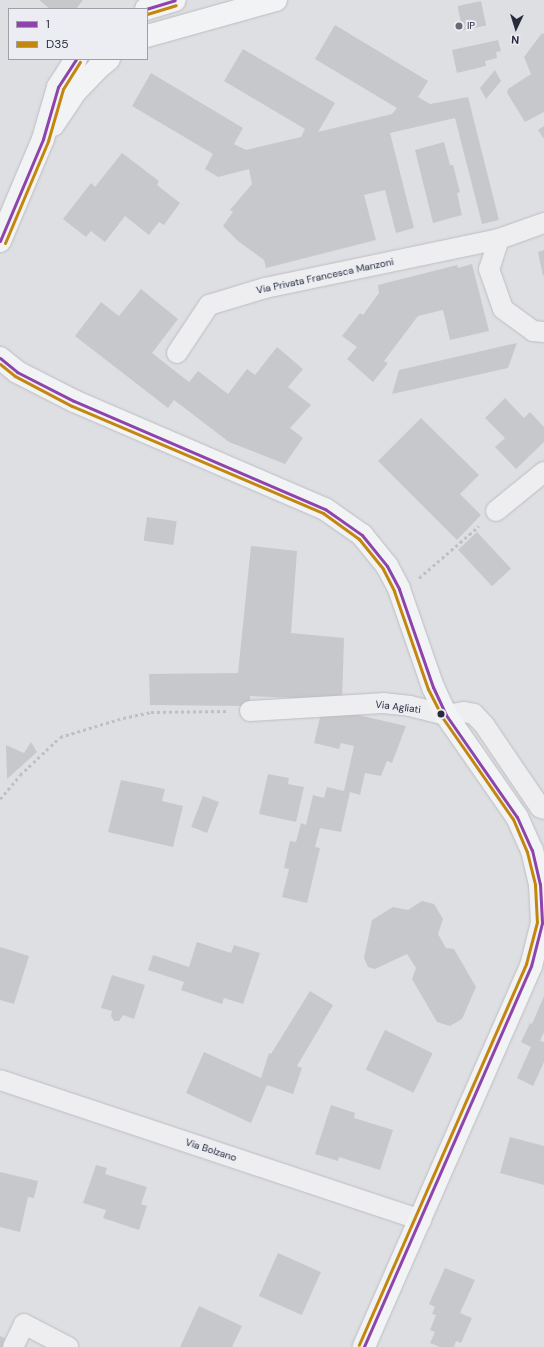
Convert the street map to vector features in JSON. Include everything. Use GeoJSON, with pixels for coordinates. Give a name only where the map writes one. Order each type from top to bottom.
{"type":"FeatureCollection","features":[{"type":"Feature","properties":{"kind":"main road"},"geometry":{"type":"LineString","coordinates":[[148,8],[175,0]]}},
{"type":"Feature","properties":{"kind":"main road"},"geometry":{"type":"LineString","coordinates":[[148,36],[276,0]]}},
{"type":"Feature","properties":{"kind":"main road"},"geometry":{"type":"LineString","coordinates":[[0,241],[43,139],[58,87],[75,60]]}},
{"type":"Feature","properties":{"kind":"main road"},"geometry":{"type":"LineString","coordinates":[[43,139],[75,92],[108,60]]}},
{"type":"Feature","properties":{"kind":"main road"},"geometry":{"type":"LineString","coordinates":[[0,358],[17,372],[74,401],[325,509],[362,535],[387,566],[399,589],[433,687],[446,715],[516,816],[526,834],[537,867],[542,911],[540,935],[531,966],[421,1220],[364,1347]]}},
{"type":"Feature","properties":{"kind":"street","name":"Via Privata Francesca Manzoni"},"geometry":{"type":"LineString","coordinates":[[177,353],[209,305],[265,288],[499,239],[544,223]]}},
{"type":"Feature","properties":{"kind":"street"},"geometry":{"type":"LineString","coordinates":[[499,239],[489,269],[503,309],[533,331],[544,332]]}},
{"type":"Feature","properties":{"kind":"street"},"geometry":{"type":"LineString","coordinates":[[496,512],[544,472]]}},
{"type":"Feature","properties":{"kind":"street","name":"Via Agliati"},"geometry":{"type":"LineString","coordinates":[[250,711],[383,703],[410,706],[446,715],[464,712],[474,714],[485,726],[540,807],[544,809]]}},
{"type":"Feature","properties":{"kind":"street","name":"Via Bolzano"},"geometry":{"type":"LineString","coordinates":[[0,1080],[421,1220]]}},
{"type":"Feature","properties":{"kind":"street"},"geometry":{"type":"LineString","coordinates":[[13,1347],[24,1324],[68,1347]]}},
{"type":"Feature","properties":{"kind":"path"},"geometry":{"type":"LineString","coordinates":[[413,583],[496,512]]}},
{"type":"Feature","properties":{"kind":"path"},"geometry":{"type":"LineString","coordinates":[[0,798],[20,775],[60,737],[123,718],[151,712],[250,711]]}},
{"type":"Feature","properties":{"kind":"building"},"geometry":{"type":"Polygon","coordinates":[[[39,0],[83,0],[77,8],[49,8],[39,0]]]}},
{"type":"Feature","properties":{"kind":"building"},"geometry":{"type":"Polygon","coordinates":[[[481,1],[486,25],[463,30],[458,6],[481,1]]]}},
{"type":"Feature","properties":{"kind":"building"},"geometry":{"type":"Polygon","coordinates":[[[335,25],[428,81],[418,97],[430,104],[468,97],[499,220],[482,224],[455,118],[390,133],[414,228],[396,233],[385,190],[364,195],[376,240],[266,268],[264,260],[238,241],[223,226],[233,212],[230,210],[252,184],[249,169],[218,177],[205,169],[213,154],[132,106],[151,73],[243,128],[234,144],[246,150],[301,137],[305,129],[224,81],[243,49],[335,103],[318,132],[392,114],[397,108],[315,59],[335,25]]]}},
{"type":"Feature","properties":{"kind":"building"},"geometry":{"type":"Polygon","coordinates":[[[542,33],[544,34],[544,112],[525,122],[507,93],[508,89],[531,74],[524,57],[542,33]]]}},
{"type":"Feature","properties":{"kind":"building"},"geometry":{"type":"Polygon","coordinates":[[[498,40],[501,51],[496,52],[497,58],[485,61],[486,66],[457,73],[452,50],[498,40]]]}},
{"type":"Feature","properties":{"kind":"building"},"geometry":{"type":"Polygon","coordinates":[[[495,70],[501,81],[486,99],[480,88],[495,70]]]}},
{"type":"Feature","properties":{"kind":"building"},"geometry":{"type":"Polygon","coordinates":[[[544,126],[544,139],[538,130],[544,126]]]}},
{"type":"Feature","properties":{"kind":"building"},"geometry":{"type":"Polygon","coordinates":[[[444,142],[450,165],[453,165],[460,192],[457,193],[462,215],[433,223],[415,150],[444,142]]]}},
{"type":"Feature","properties":{"kind":"building"},"geometry":{"type":"Polygon","coordinates":[[[122,153],[159,181],[157,185],[180,203],[164,225],[159,222],[149,235],[125,216],[105,242],[91,231],[86,237],[63,219],[91,183],[95,187],[122,153]]]}},
{"type":"Feature","properties":{"kind":"building"},"geometry":{"type":"Polygon","coordinates":[[[544,250],[544,275],[543,276],[538,252],[544,250]]]}},
{"type":"Feature","properties":{"kind":"building"},"geometry":{"type":"Polygon","coordinates":[[[472,264],[489,331],[450,340],[443,310],[418,316],[384,361],[388,363],[373,382],[347,359],[357,347],[342,336],[360,313],[363,315],[379,293],[378,285],[457,265],[458,268],[472,264]]]}},
{"type":"Feature","properties":{"kind":"building"},"geometry":{"type":"Polygon","coordinates":[[[141,289],[178,319],[152,353],[189,382],[198,371],[228,394],[247,369],[255,375],[277,347],[303,369],[288,387],[311,405],[290,428],[303,438],[285,464],[229,442],[174,400],[168,408],[75,336],[101,302],[119,316],[141,289]]]}},
{"type":"Feature","properties":{"kind":"building"},"geometry":{"type":"Polygon","coordinates":[[[517,343],[508,368],[392,394],[399,370],[517,343]]]}},
{"type":"Feature","properties":{"kind":"building"},"geometry":{"type":"Polygon","coordinates":[[[505,398],[524,418],[530,412],[544,427],[544,442],[516,469],[495,447],[505,438],[485,418],[505,398]]]}},
{"type":"Feature","properties":{"kind":"building"},"geometry":{"type":"Polygon","coordinates":[[[421,418],[479,475],[460,494],[481,515],[457,540],[378,461],[421,418]]]}},
{"type":"Feature","properties":{"kind":"building"},"geometry":{"type":"Polygon","coordinates":[[[147,517],[177,521],[173,545],[144,541],[147,517]]]}},
{"type":"Feature","properties":{"kind":"building"},"geometry":{"type":"Polygon","coordinates":[[[477,532],[511,569],[492,586],[458,550],[477,532]]]}},
{"type":"Feature","properties":{"kind":"building"},"geometry":{"type":"Polygon","coordinates":[[[251,546],[297,551],[291,633],[344,638],[342,700],[250,696],[250,706],[150,705],[149,674],[238,673],[251,546]]]}},
{"type":"Feature","properties":{"kind":"building"},"geometry":{"type":"Polygon","coordinates":[[[322,709],[345,712],[406,726],[392,763],[387,761],[381,776],[365,773],[360,795],[350,792],[341,832],[320,828],[315,847],[320,848],[307,903],[282,897],[289,869],[284,868],[290,841],[296,842],[301,823],[306,825],[313,795],[324,798],[327,787],[344,791],[354,746],[341,743],[339,749],[314,743],[322,709]]]}},
{"type":"Feature","properties":{"kind":"building"},"geometry":{"type":"Polygon","coordinates":[[[31,742],[37,752],[7,779],[6,745],[24,753],[31,742]]]}},
{"type":"Feature","properties":{"kind":"building"},"geometry":{"type":"Polygon","coordinates":[[[268,774],[289,778],[288,784],[304,787],[296,822],[259,814],[268,774]]]}},
{"type":"Feature","properties":{"kind":"building"},"geometry":{"type":"Polygon","coordinates":[[[121,780],[165,789],[162,801],[183,806],[173,847],[108,832],[121,780]]]}},
{"type":"Feature","properties":{"kind":"building"},"geometry":{"type":"Polygon","coordinates":[[[203,796],[219,802],[207,833],[191,827],[203,796]]]}},
{"type":"Feature","properties":{"kind":"building"},"geometry":{"type":"Polygon","coordinates":[[[422,901],[434,904],[443,919],[438,934],[446,948],[454,949],[476,987],[462,1019],[450,1026],[437,1022],[412,979],[416,968],[407,954],[375,969],[368,967],[364,958],[372,920],[393,907],[408,910],[422,901]]]}},
{"type":"Feature","properties":{"kind":"building"},"geometry":{"type":"Polygon","coordinates":[[[197,942],[231,953],[234,945],[260,953],[243,1004],[224,998],[222,1004],[181,990],[184,982],[148,970],[153,955],[189,967],[197,942]]]}},
{"type":"Feature","properties":{"kind":"building"},"geometry":{"type":"Polygon","coordinates":[[[0,947],[29,956],[14,1004],[0,1000],[0,947]]]}},
{"type":"Feature","properties":{"kind":"building"},"geometry":{"type":"Polygon","coordinates":[[[112,975],[145,985],[134,1019],[123,1015],[119,1021],[114,1021],[111,1016],[112,1011],[101,1008],[112,975]]]}},
{"type":"Feature","properties":{"kind":"building"},"geometry":{"type":"Polygon","coordinates":[[[310,991],[333,1005],[297,1066],[302,1068],[293,1094],[267,1085],[251,1123],[186,1093],[204,1052],[261,1078],[269,1053],[271,1054],[310,991]]]}},
{"type":"Feature","properties":{"kind":"building"},"geometry":{"type":"Polygon","coordinates":[[[544,996],[544,1032],[540,1041],[544,1042],[544,1062],[533,1086],[517,1078],[531,1047],[521,1042],[530,1023],[532,1024],[544,996]]]}},
{"type":"Feature","properties":{"kind":"building"},"geometry":{"type":"Polygon","coordinates":[[[385,1030],[433,1053],[413,1093],[366,1070],[385,1030]]]}},
{"type":"Feature","properties":{"kind":"building"},"geometry":{"type":"Polygon","coordinates":[[[331,1105],[355,1113],[354,1118],[393,1130],[380,1170],[339,1157],[338,1161],[315,1154],[331,1105]]]}},
{"type":"Feature","properties":{"kind":"building"},"geometry":{"type":"Polygon","coordinates":[[[510,1137],[544,1146],[544,1185],[500,1173],[510,1137]]]}},
{"type":"Feature","properties":{"kind":"building"},"geometry":{"type":"Polygon","coordinates":[[[96,1165],[107,1168],[105,1174],[147,1187],[141,1204],[147,1206],[139,1230],[103,1218],[106,1210],[83,1203],[96,1165]]]}},
{"type":"Feature","properties":{"kind":"building"},"geometry":{"type":"Polygon","coordinates":[[[0,1172],[38,1181],[34,1198],[28,1197],[20,1232],[0,1227],[0,1172]]]}},
{"type":"Feature","properties":{"kind":"building"},"geometry":{"type":"Polygon","coordinates":[[[278,1253],[321,1272],[302,1315],[259,1296],[278,1253]]]}},
{"type":"Feature","properties":{"kind":"building"},"geometry":{"type":"Polygon","coordinates":[[[445,1268],[475,1280],[460,1313],[472,1318],[461,1343],[456,1341],[454,1347],[440,1347],[430,1343],[435,1332],[430,1330],[436,1315],[432,1314],[435,1307],[429,1304],[445,1268]]]}},
{"type":"Feature","properties":{"kind":"building"},"geometry":{"type":"Polygon","coordinates":[[[199,1306],[242,1326],[232,1347],[180,1347],[199,1306]]]}},
{"type":"Feature","properties":{"kind":"building"},"geometry":{"type":"Polygon","coordinates":[[[0,1336],[8,1340],[4,1347],[0,1347],[0,1336]]]}},
{"type":"Feature","properties":{"kind":"transit line","name":"1"},"geometry":{"type":"LineString","coordinates":[[148,8],[175,0]]}},
{"type":"Feature","properties":{"kind":"transit line","name":"D35"},"geometry":{"type":"LineString","coordinates":[[148,14],[176,5]]}},
{"type":"Feature","properties":{"kind":"transit line","name":"1"},"geometry":{"type":"LineString","coordinates":[[0,241],[43,139],[58,87],[75,60]]}},
{"type":"Feature","properties":{"kind":"transit line","name":"D35"},"geometry":{"type":"LineString","coordinates":[[5,243],[48,141],[63,89],[80,62]]}},
{"type":"Feature","properties":{"kind":"transit line","name":"1"},"geometry":{"type":"LineString","coordinates":[[0,358],[17,372],[74,401],[325,509],[362,535],[387,566],[399,589],[433,687],[446,715],[517,817],[532,850],[540,884],[542,923],[531,966],[364,1347]]}},
{"type":"Feature","properties":{"kind":"transit line","name":"D35"},"geometry":{"type":"LineString","coordinates":[[0,364],[15,376],[72,406],[323,513],[359,539],[383,569],[394,591],[428,689],[442,717],[513,819],[527,852],[535,885],[537,922],[526,964],[359,1345]]}},
{"type":"Feature","properties":{"kind":"place","name":"IP"},"geometry":{"type":"Point","coordinates":[459,26]}}]}
